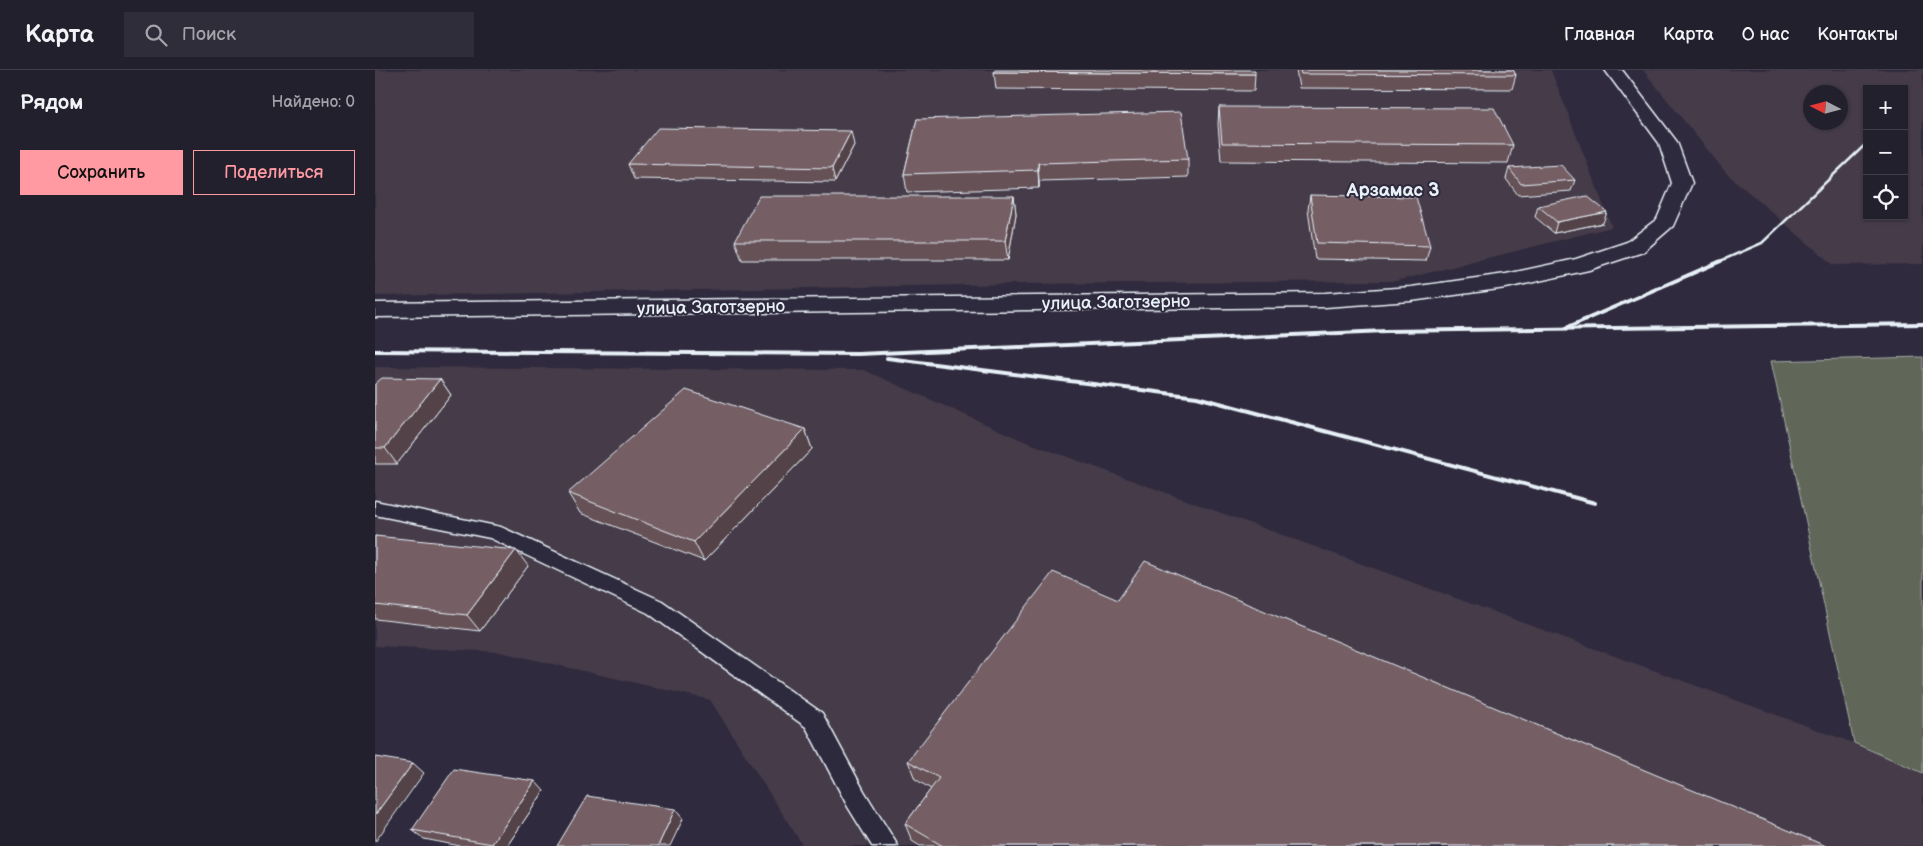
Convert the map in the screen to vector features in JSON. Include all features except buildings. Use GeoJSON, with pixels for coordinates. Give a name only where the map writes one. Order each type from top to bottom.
{"type":"FeatureCollection","features":[{"type":"Feature","properties":{"kind":"street","name":"улица Заготзерно"},"geometry":{"type":"LineString","coordinates":[[375,310],[1325,300],[1411,294],[1506,282],[1581,265],[1635,247],[1666,222],[1682,183],[1668,142],[1613,70]]}},
{"type":"Feature","properties":{"kind":"lane"},"geometry":{"type":"LineString","coordinates":[[375,508],[495,532],[655,607],[814,720],[856,798],[886,846]]}},
{"type":"Feature","properties":{"kind":"shaded area"},"geometry":{"type":"Polygon","coordinates":[[[375,70],[1551,70],[1612,227],[1396,281],[1021,284],[375,296],[375,70]]]}},
{"type":"Feature","properties":{"kind":"shaded area"},"geometry":{"type":"Polygon","coordinates":[[[1643,70],[1923,70],[1923,264],[1833,265],[1726,173],[1643,70]]]}},
{"type":"Feature","properties":{"kind":"shaded area"},"geometry":{"type":"Polygon","coordinates":[[[375,367],[864,370],[1024,441],[1854,743],[1923,773],[1923,846],[803,846],[710,700],[500,652],[375,646],[375,367]]]}},
{"type":"Feature","properties":{"kind":"green space"},"geometry":{"type":"Polygon","coordinates":[[[1923,357],[1923,773],[1854,743],[1771,361],[1923,357]]]}},
{"type":"Feature","properties":{"kind":"railway"},"geometry":{"type":"LineString","coordinates":[[1718,262],[1762,243],[1863,147]]}},
{"type":"Feature","properties":{"kind":"railway"},"geometry":{"type":"LineString","coordinates":[[1568,327],[1721,261]]}},
{"type":"Feature","properties":{"kind":"railway"},"geometry":{"type":"LineString","coordinates":[[375,351],[858,354],[1386,331],[1923,324]]}},
{"type":"Feature","properties":{"kind":"railway"},"geometry":{"type":"LineString","coordinates":[[887,358],[1197,397],[1595,503]]}},
{"type":"Feature","properties":{"kind":"district","name":"Арзамас 3"},"geometry":{"type":"Point","coordinates":[1393,189]}}]}
